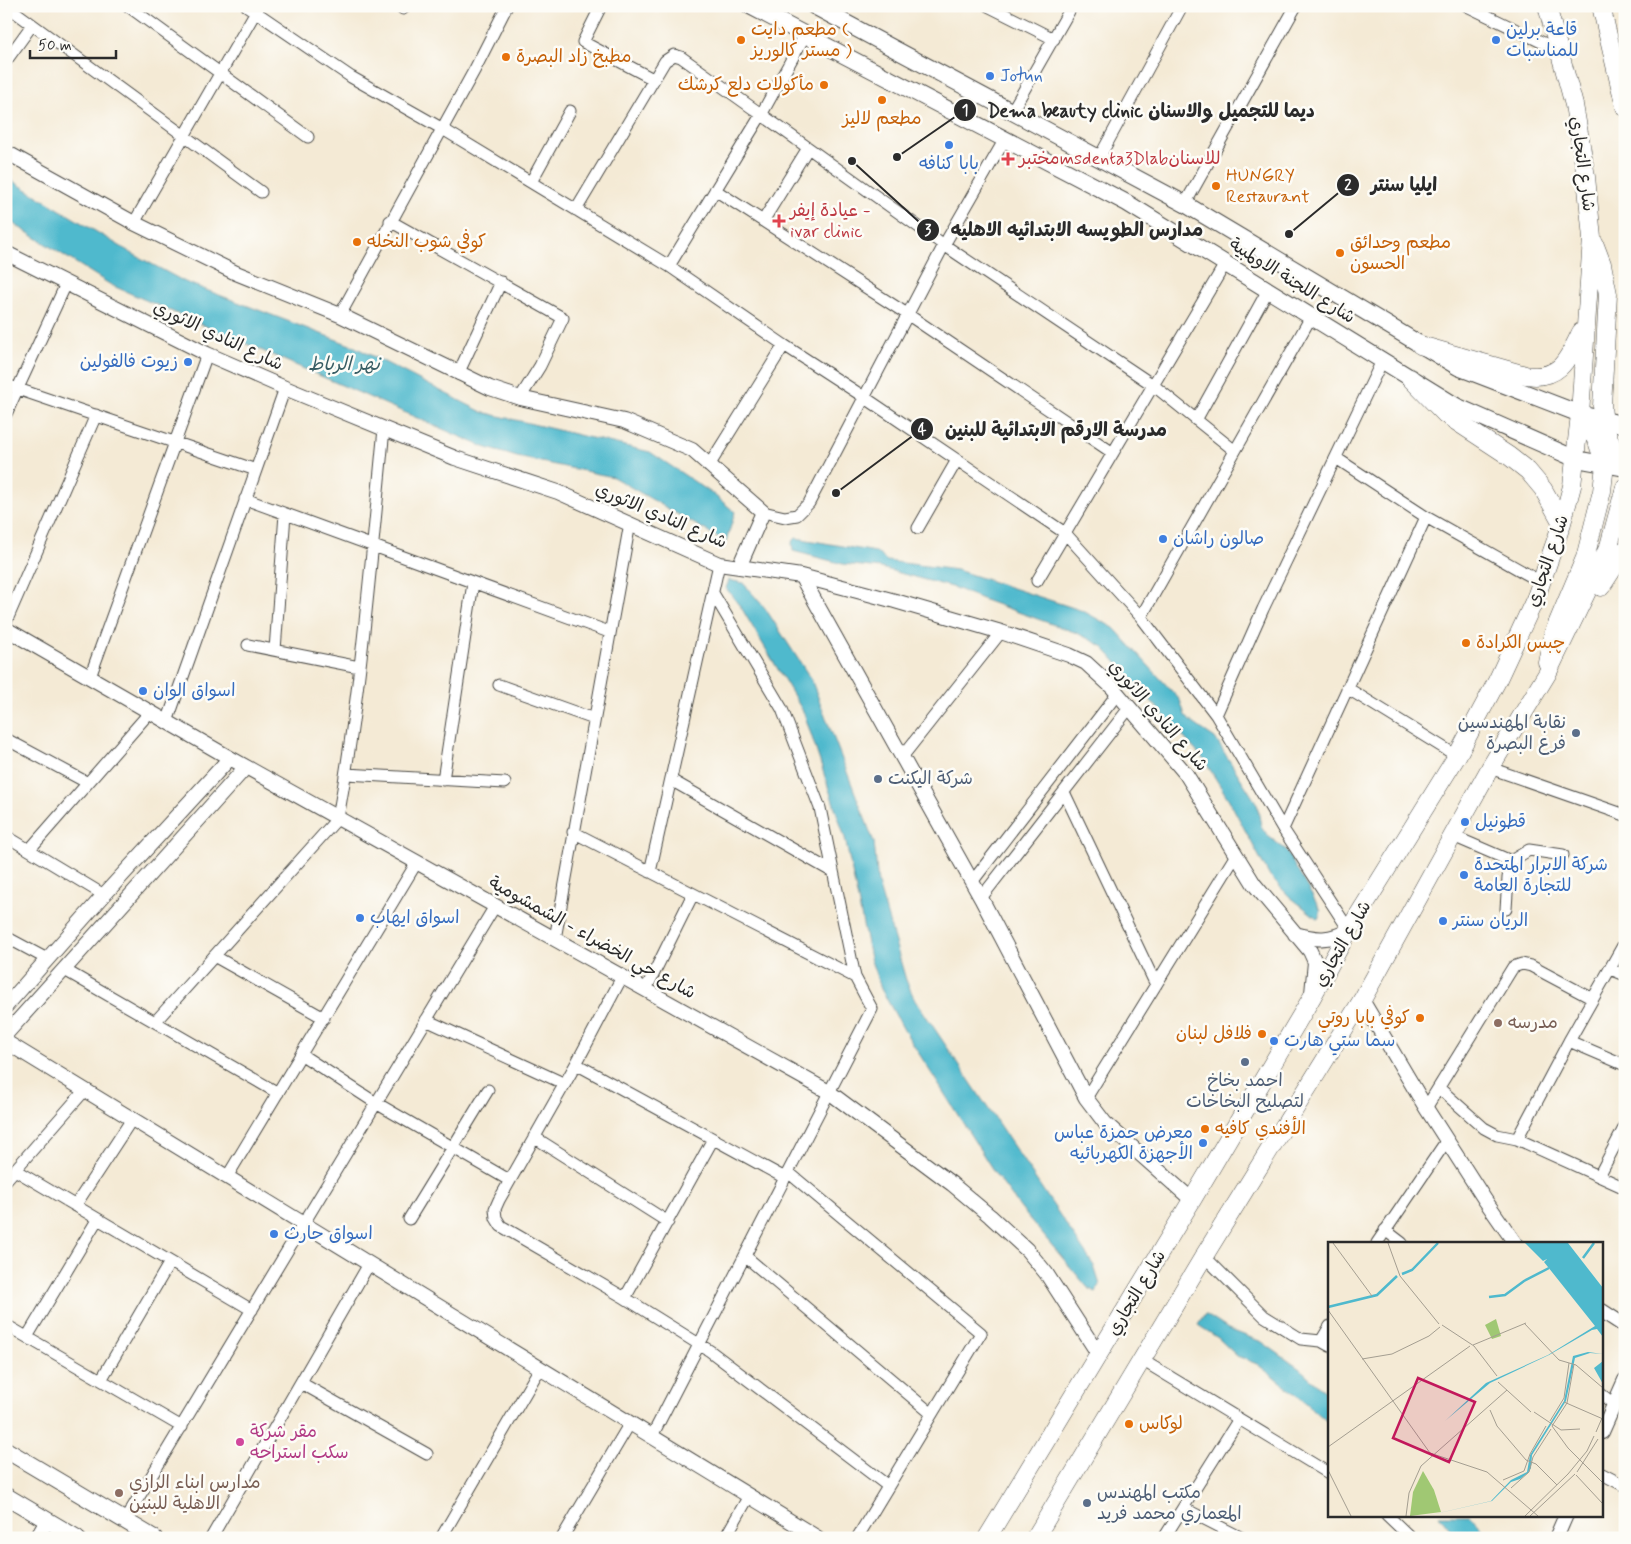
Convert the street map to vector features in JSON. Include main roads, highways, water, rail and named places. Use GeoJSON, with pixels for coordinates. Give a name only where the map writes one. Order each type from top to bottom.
{"type":"FeatureCollection","features":[{"type":"Feature","properties":{"kind":"main road","name":"شارع اللجنة الاولمبية"},"geometry":{"type":"LineString","coordinates":[[750,6],[1127,203],[1456,406],[1576,459],[1625,468]]}},
{"type":"Feature","properties":{"kind":"main road","name":"شارع التجاري"},"geometry":{"type":"LineString","coordinates":[[987,1538],[1192,1200],[1312,997],[1349,930],[1457,756],[1498,681],[1529,614],[1541,582],[1562,523],[1572,486],[1580,414],[1592,238],[1580,139],[1548,6]]}},
{"type":"Feature","properties":{"kind":"main road"},"geometry":{"type":"LineString","coordinates":[[1601,6],[1625,107]]}},
{"type":"Feature","properties":{"kind":"main road","name":"شارع اللجنة الاولمبية"},"geometry":{"type":"LineString","coordinates":[[821,8],[1185,204],[1458,366],[1580,414],[1625,426]]}},
{"type":"Feature","properties":{"kind":"main road"},"geometry":{"type":"LineString","coordinates":[[1547,674],[1550,643],[1584,558],[1598,511],[1605,465],[1612,446],[1603,420],[1602,406],[1608,294],[1602,264],[1592,238]]}},
{"type":"Feature","properties":{"kind":"main road"},"geometry":{"type":"LineString","coordinates":[[1420,345],[1525,375],[1539,376],[1551,373],[1565,364],[1586,323]]}},
{"type":"Feature","properties":{"kind":"main road"},"geometry":{"type":"LineString","coordinates":[[1410,378],[1445,414],[1509,456],[1528,471],[1543,488],[1562,523]]}},
{"type":"Feature","properties":{"kind":"main road"},"geometry":{"type":"LineString","coordinates":[[1580,414],[1612,446],[1625,463]]}},
{"type":"Feature","properties":{"kind":"main road"},"geometry":{"type":"LineString","coordinates":[[1576,459],[1612,446]]}},
{"type":"Feature","properties":{"kind":"main road"},"geometry":{"type":"LineString","coordinates":[[1035,1538],[1204,1256],[1362,1000],[1490,768],[1547,674],[1609,546],[1625,487]]}},
{"type":"Feature","properties":{"kind":"main road"},"geometry":{"type":"LineString","coordinates":[[1565,639],[1581,619],[1625,550]]}},
{"type":"Feature","properties":{"kind":"main road"},"geometry":{"type":"LineString","coordinates":[[6,1450],[154,1538]]}},
{"type":"Feature","properties":{"kind":"main road"},"geometry":{"type":"LineString","coordinates":[[6,1496],[78,1538]]}},
{"type":"Feature","properties":{"kind":"water","name":"نهر الرباط"},"geometry":{"type":"Polygon","coordinates":[[[6,177],[133,254],[185,282],[353,346],[482,412],[650,452],[713,494],[735,512],[726,542],[613,477],[517,457],[484,447],[111,285],[6,219],[6,177]]]}},
{"type":"Feature","properties":{"kind":"water"},"geometry":{"type":"Polygon","coordinates":[[[796,538],[876,552],[887,561],[957,570],[1083,611],[1114,628],[1180,700],[1185,715],[1190,721],[1215,738],[1257,804],[1261,826],[1268,836],[1285,849],[1321,911],[1318,919],[1289,896],[1270,877],[1229,800],[1204,760],[1102,646],[1077,633],[955,588],[881,568],[843,564],[793,551],[792,542],[796,538]]]}},
{"type":"Feature","properties":{"kind":"water"},"geometry":{"type":"Polygon","coordinates":[[[729,580],[743,583],[765,608],[811,679],[874,842],[878,884],[906,980],[914,998],[1094,1266],[1100,1285],[1096,1292],[1088,1288],[1022,1210],[996,1175],[904,1030],[881,989],[870,958],[845,838],[804,713],[742,609],[726,588],[729,580]]]}},
{"type":"Feature","properties":{"kind":"water"},"geometry":{"type":"Polygon","coordinates":[[[1205,1314],[1228,1329],[1262,1342],[1300,1369],[1328,1394],[1328,1422],[1257,1364],[1237,1356],[1218,1338],[1198,1325],[1205,1314]]]}},
{"type":"Feature","properties":{"kind":"water"},"geometry":{"type":"Polygon","coordinates":[[[1440,1516],[1471,1516],[1490,1538],[1457,1538],[1440,1516]]]}},
{"type":"Feature","properties":{"kind":"place","name":"مطعم دايت ( مستر كالوريز )"},"geometry":{"type":"Point","coordinates":[741,40]}},
{"type":"Feature","properties":{"kind":"place","name":"قاعة برلين للمناسبات"},"geometry":{"type":"Point","coordinates":[1496,40]}},
{"type":"Feature","properties":{"kind":"place","name":"مطبخ زاد البصرة"},"geometry":{"type":"Point","coordinates":[506,57]}},
{"type":"Feature","properties":{"kind":"place","name":"Jotun"},"geometry":{"type":"Point","coordinates":[990,76]}},
{"type":"Feature","properties":{"kind":"place","name":"مأكولات دلع كرشك"},"geometry":{"type":"Point","coordinates":[824,85]}},
{"type":"Feature","properties":{"kind":"place","name":"مطعم لاليز"},"geometry":{"type":"Point","coordinates":[882,100]}},
{"type":"Feature","properties":{"kind":"place","name":"بابا كنافه"},"geometry":{"type":"Point","coordinates":[949,145]}},
{"type":"Feature","properties":{"kind":"place","name":"Dema beauty clinic ديما للتجميل والاسنان"},"geometry":{"type":"Point","coordinates":[897,157]}},
{"type":"Feature","properties":{"kind":"place","name":"مختبرmsdenta3Dlabللاسنان"},"geometry":{"type":"Point","coordinates":[1008,159]}},
{"type":"Feature","properties":{"kind":"place","name":"مدارس الطويسه الابتدائيه الاهليه"},"geometry":{"type":"Point","coordinates":[852,161]}},
{"type":"Feature","properties":{"kind":"place","name":"HUNGRY Restaurant"},"geometry":{"type":"Point","coordinates":[1216,186]}},
{"type":"Feature","properties":{"kind":"place","name":"عيادة إيفر - ivar clinic"},"geometry":{"type":"Point","coordinates":[779,221]}},
{"type":"Feature","properties":{"kind":"place","name":"ايليا سنتر"},"geometry":{"type":"Point","coordinates":[1289,234]}},
{"type":"Feature","properties":{"kind":"place","name":"كوفي شوب النخله"},"geometry":{"type":"Point","coordinates":[357,242]}},
{"type":"Feature","properties":{"kind":"place","name":"مطعم وحدائق الحسون"},"geometry":{"type":"Point","coordinates":[1340,253]}},
{"type":"Feature","properties":{"kind":"place","name":"زيوت فالفولين"},"geometry":{"type":"Point","coordinates":[188,362]}},
{"type":"Feature","properties":{"kind":"place","name":"مدرسة الارقم الابتدائية للبنين"},"geometry":{"type":"Point","coordinates":[836,493]}},
{"type":"Feature","properties":{"kind":"place","name":"صالون راشان"},"geometry":{"type":"Point","coordinates":[1163,539]}},
{"type":"Feature","properties":{"kind":"place","name":"چبس الكرادة"},"geometry":{"type":"Point","coordinates":[1466,643]}},
{"type":"Feature","properties":{"kind":"place","name":"اسواق الوان"},"geometry":{"type":"Point","coordinates":[143,691]}},
{"type":"Feature","properties":{"kind":"place","name":"نقابة المهندسين فرع البصرة"},"geometry":{"type":"Point","coordinates":[1576,733]}},
{"type":"Feature","properties":{"kind":"place","name":"شركة اليكنت"},"geometry":{"type":"Point","coordinates":[878,779]}},
{"type":"Feature","properties":{"kind":"place","name":"قطونيل"},"geometry":{"type":"Point","coordinates":[1465,822]}},
{"type":"Feature","properties":{"kind":"place","name":"شركة الابرار المتحدة للتجارة العامة"},"geometry":{"type":"Point","coordinates":[1464,875]}},
{"type":"Feature","properties":{"kind":"place","name":"اسواق ايهاب"},"geometry":{"type":"Point","coordinates":[360,918]}},
{"type":"Feature","properties":{"kind":"place","name":"الريان سنتر"},"geometry":{"type":"Point","coordinates":[1443,921]}},
{"type":"Feature","properties":{"kind":"place","name":"كوفي بابا روتي"},"geometry":{"type":"Point","coordinates":[1420,1018]}},
{"type":"Feature","properties":{"kind":"place","name":"مدرسه"},"geometry":{"type":"Point","coordinates":[1498,1023]}},
{"type":"Feature","properties":{"kind":"place","name":"فلافل لبنان"},"geometry":{"type":"Point","coordinates":[1262,1034]}},
{"type":"Feature","properties":{"kind":"place","name":"سما ستي هارت"},"geometry":{"type":"Point","coordinates":[1274,1041]}},
{"type":"Feature","properties":{"kind":"place","name":"احمد بخاخ لتصليح البخاخات"},"geometry":{"type":"Point","coordinates":[1245,1062]}},
{"type":"Feature","properties":{"kind":"place","name":"الأفندي كافيه"},"geometry":{"type":"Point","coordinates":[1205,1129]}},
{"type":"Feature","properties":{"kind":"place","name":"معرض حمزة عباس الأجهزة الكهربائيه"},"geometry":{"type":"Point","coordinates":[1203,1143]}},
{"type":"Feature","properties":{"kind":"place","name":"اسواق حارث"},"geometry":{"type":"Point","coordinates":[274,1234]}},
{"type":"Feature","properties":{"kind":"place","name":"لوكاس"},"geometry":{"type":"Point","coordinates":[1129,1424]}},
{"type":"Feature","properties":{"kind":"place","name":"مقر شركة سكب استراحه"},"geometry":{"type":"Point","coordinates":[240,1442]}},
{"type":"Feature","properties":{"kind":"place","name":"مدارس ابناء الرازي الاهلية للبنين"},"geometry":{"type":"Point","coordinates":[119,1493]}},
{"type":"Feature","properties":{"kind":"place","name":"مكتب المهندس المعماري محمد فريد"},"geometry":{"type":"Point","coordinates":[1087,1503]}}]}
